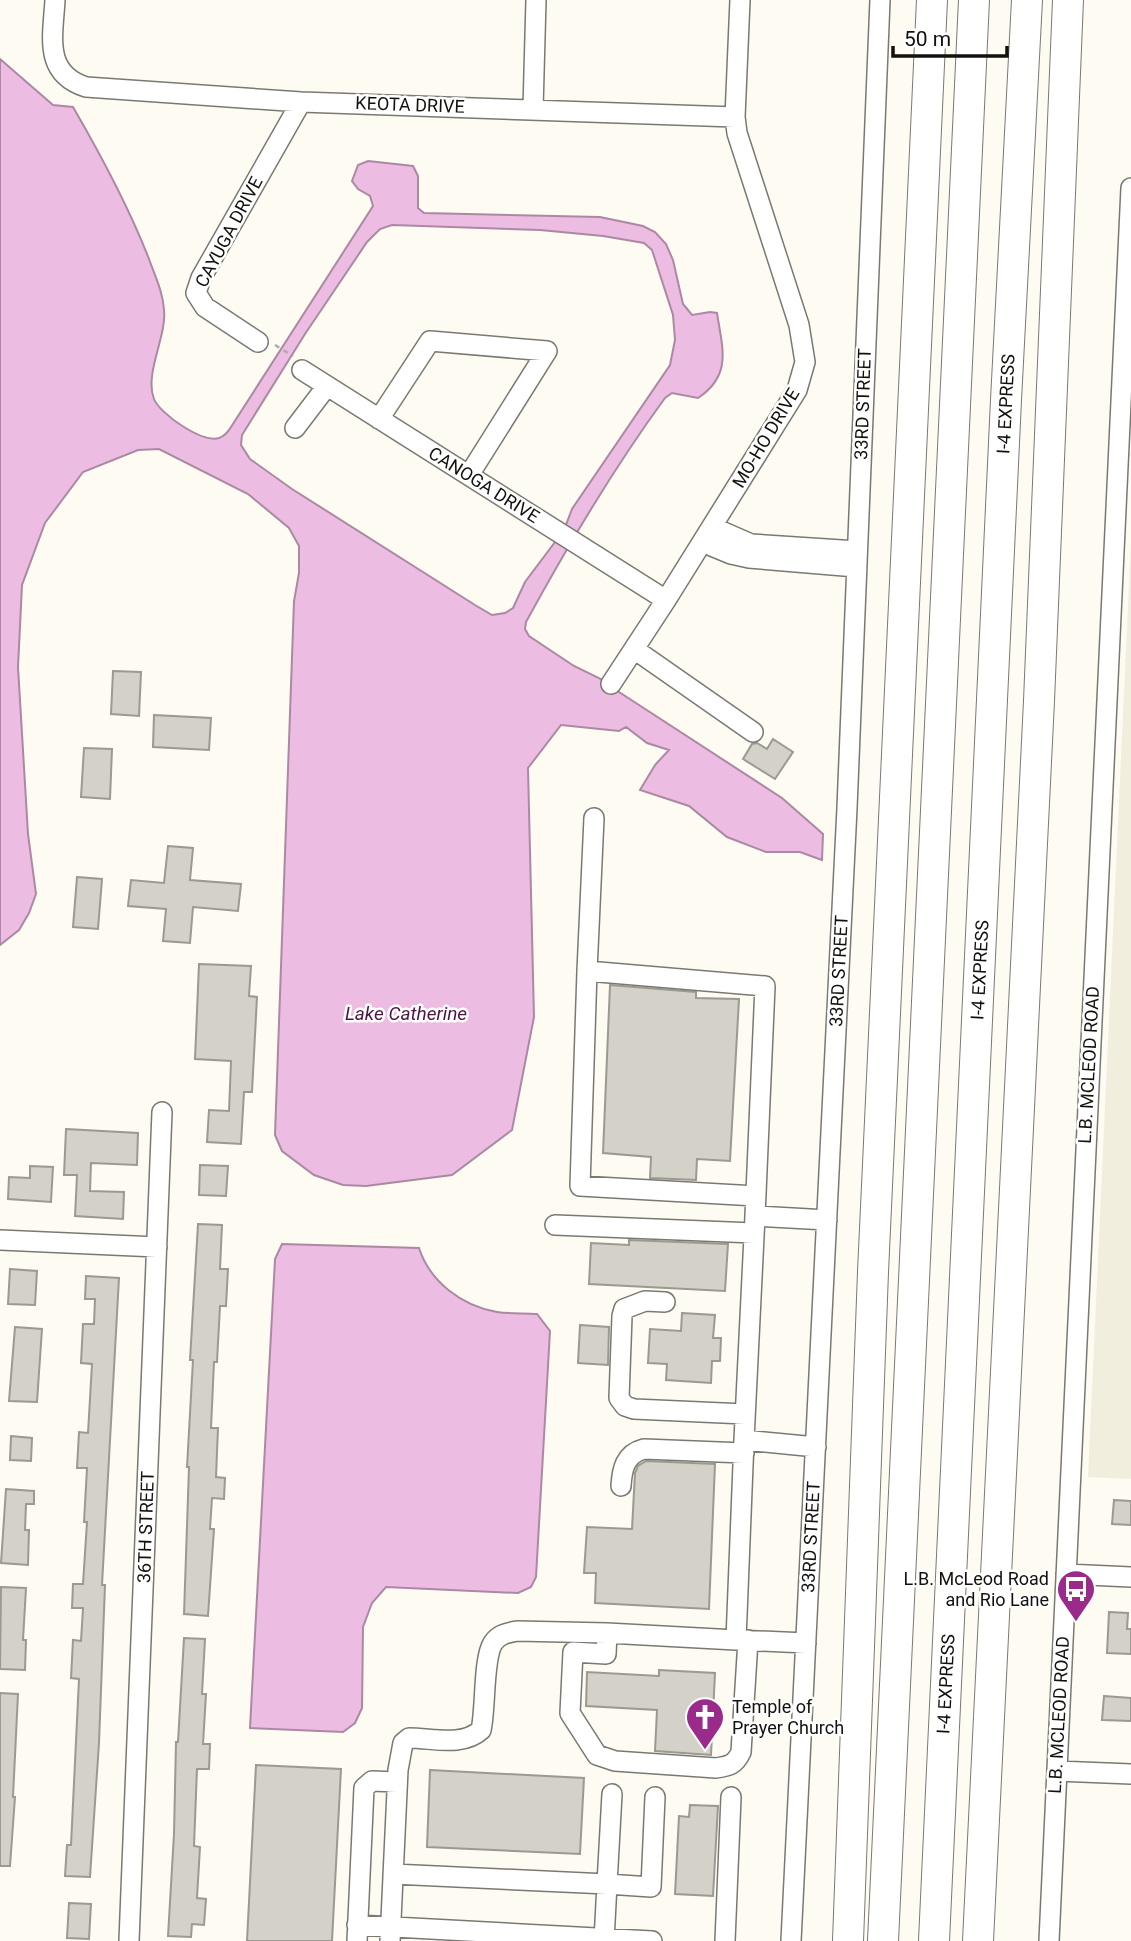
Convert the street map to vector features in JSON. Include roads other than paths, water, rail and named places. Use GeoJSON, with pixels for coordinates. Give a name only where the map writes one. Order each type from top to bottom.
{"type":"FeatureCollection","features":[{"type":"Feature","properties":{"kind":"highway"},"geometry":{"type":"LineString","coordinates":[[848,1941],[873,1272],[932,0]]}},
{"type":"Feature","properties":{"kind":"highway"},"geometry":{"type":"LineString","coordinates":[[883,1941],[974,0]]}},
{"type":"Feature","properties":{"kind":"highway","name":"I-4 EXPRESS"},"geometry":{"type":"LineString","coordinates":[[934,1941],[1005,414],[1027,0]]}},
{"type":"Feature","properties":{"kind":"highway"},"geometry":{"type":"LineString","coordinates":[[978,1941],[1038,715],[1068,0]]}},
{"type":"Feature","properties":{"kind":"highway"},"geometry":{"type":"LineString","coordinates":[[996,1941],[997,1584]]}},
{"type":"Feature","properties":{"kind":"street","name":"KEOTA DRIVE"},"geometry":{"type":"LineString","coordinates":[[55,0],[53,47],[56,64],[62,75],[72,83],[86,87],[301,102],[735,117]]}},
{"type":"Feature","properties":{"kind":"street"},"geometry":{"type":"LineString","coordinates":[[533,109],[536,0]]}},
{"type":"Feature","properties":{"kind":"street","name":"MO-HO DRIVE"},"geometry":{"type":"LineString","coordinates":[[611,684],[797,390],[805,362],[799,325],[737,133],[735,117],[740,0]]}},
{"type":"Feature","properties":{"kind":"street","name":"33RD STREET"},"geometry":{"type":"LineString","coordinates":[[791,1941],[848,808],[880,0]]}},
{"type":"Feature","properties":{"kind":"street","name":"CAYUGA DRIVE"},"geometry":{"type":"LineString","coordinates":[[267,344],[205,307],[196,293],[201,278],[301,102]]}},
{"type":"Feature","properties":{"kind":"street","name":"L.B. MCLEOD ROAD"},"geometry":{"type":"LineString","coordinates":[[1049,1941],[1066,1574],[1123,531],[1131,188]]}},
{"type":"Feature","properties":{"kind":"street"},"geometry":{"type":"LineString","coordinates":[[379,419],[430,341],[547,351],[469,475]]}},
{"type":"Feature","properties":{"kind":"street","name":"CANOGA DRIVE"},"geometry":{"type":"LineString","coordinates":[[299,364],[327,386],[666,600]]}},
{"type":"Feature","properties":{"kind":"street"},"geometry":{"type":"LineString","coordinates":[[295,428],[327,386]]}},
{"type":"Feature","properties":{"kind":"street"},"geometry":{"type":"LineString","coordinates":[[707,535],[856,559]]}},
{"type":"Feature","properties":{"kind":"street"},"geometry":{"type":"LineString","coordinates":[[634,649],[753,732]]}},
{"type":"Feature","properties":{"kind":"street"},"geometry":{"type":"LineString","coordinates":[[594,818],[580,1186],[755,1215],[827,1220]]}},
{"type":"Feature","properties":{"kind":"street"},"geometry":{"type":"LineString","coordinates":[[587,971],[765,986],[744,1447],[741,1752],[736,1761],[730,1766],[716,1768],[615,1761],[597,1755],[570,1713],[573,1652],[606,1654],[607,1633]]}},
{"type":"Feature","properties":{"kind":"street","name":"36TH STREET"},"geometry":{"type":"LineString","coordinates":[[129,1941],[162,1112]]}},
{"type":"Feature","properties":{"kind":"street"},"geometry":{"type":"LineString","coordinates":[[555,1225],[755,1215]]}},
{"type":"Feature","properties":{"kind":"street"},"geometry":{"type":"LineString","coordinates":[[0,1240],[158,1247]]}},
{"type":"Feature","properties":{"kind":"street"},"geometry":{"type":"LineString","coordinates":[[665,1303],[645,1301],[624,1309],[619,1398],[625,1406],[634,1409],[746,1414]]}},
{"type":"Feature","properties":{"kind":"street"},"geometry":{"type":"LineString","coordinates":[[621,1486],[626,1460],[634,1452],[644,1449],[816,1447]]}},
{"type":"Feature","properties":{"kind":"street"},"geometry":{"type":"LineString","coordinates":[[1066,1574],[1131,1577]]}},
{"type":"Feature","properties":{"kind":"street"},"geometry":{"type":"LineString","coordinates":[[390,1934],[398,1776],[403,1743],[409,1738],[461,1740],[474,1737],[481,1730],[488,1657],[492,1644],[502,1634],[517,1631],[607,1633],[806,1643]]}},
{"type":"Feature","properties":{"kind":"street"},"geometry":{"type":"LineString","coordinates":[[1057,1771],[1131,1774]]}},
{"type":"Feature","properties":{"kind":"street"},"geometry":{"type":"LineString","coordinates":[[398,1776],[372,1781],[364,1788],[357,1933],[652,1941]]}},
{"type":"Feature","properties":{"kind":"street"},"geometry":{"type":"LineString","coordinates":[[604,1940],[612,1794]]}},
{"type":"Feature","properties":{"kind":"street"},"geometry":{"type":"LineString","coordinates":[[393,1874],[651,1887],[655,1797]]}},
{"type":"Feature","properties":{"kind":"street"},"geometry":{"type":"LineString","coordinates":[[725,1941],[731,1797]]}},
{"type":"Feature","properties":{"kind":"water","name":"Lake Catherine"},"geometry":{"type":"Polygon","coordinates":[[[0,59],[53,105],[73,107],[104,163],[141,239],[162,297],[164,320],[152,378],[154,399],[164,412],[182,426],[203,436],[219,438],[229,431],[373,206],[370,196],[358,189],[352,181],[358,165],[368,161],[413,166],[418,176],[418,208],[424,213],[600,217],[643,226],[655,232],[666,244],[673,260],[683,304],[692,315],[717,313],[722,349],[721,370],[709,389],[698,398],[672,393],[665,398],[627,452],[558,564],[526,622],[525,629],[529,636],[574,666],[607,682],[782,798],[823,834],[822,860],[800,852],[766,852],[727,837],[689,806],[640,790],[655,765],[669,750],[647,743],[626,727],[619,731],[561,725],[528,768],[534,1017],[512,1130],[452,1175],[366,1186],[343,1185],[314,1175],[282,1151],[275,1135],[294,601],[299,573],[299,546],[289,528],[248,494],[159,449],[138,450],[83,472],[45,523],[22,585],[18,667],[28,834],[36,894],[19,930],[0,945],[0,59]],[[392,225],[380,229],[367,242],[305,334],[242,435],[241,445],[250,459],[292,489],[492,615],[505,613],[513,608],[525,582],[564,530],[572,509],[670,365],[675,340],[673,315],[652,250],[644,243],[540,230],[392,225]]]}},
{"type":"Feature","properties":{"kind":"water"},"geometry":{"type":"Polygon","coordinates":[[[282,1244],[419,1248],[439,1282],[460,1298],[497,1312],[537,1314],[550,1331],[536,1577],[531,1587],[518,1593],[386,1587],[372,1603],[363,1627],[362,1708],[355,1723],[343,1732],[250,1728],[275,1259],[282,1244]]]}},
{"type":"Feature","properties":{"kind":"place","name":"L.B. McLeod Road and Rio Lane"},"geometry":{"type":"Point","coordinates":[1076,1623]}},
{"type":"Feature","properties":{"kind":"place","name":"Temple of Prayer Church"},"geometry":{"type":"Point","coordinates":[705,1751]}}]}
